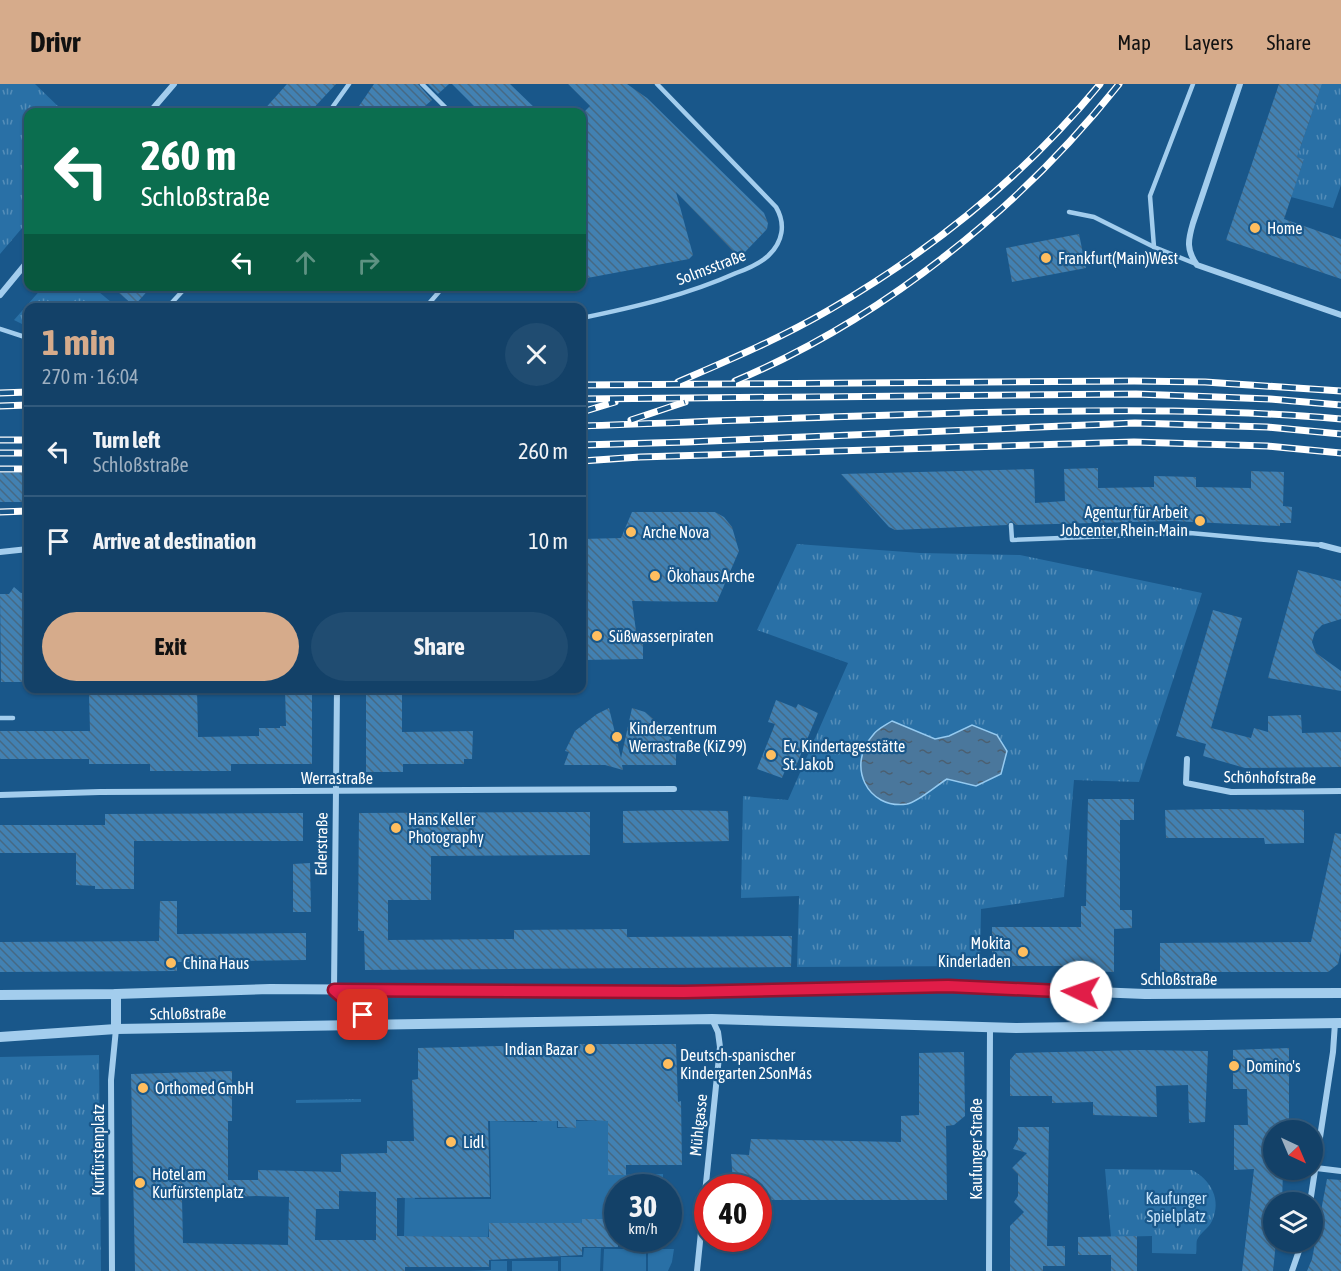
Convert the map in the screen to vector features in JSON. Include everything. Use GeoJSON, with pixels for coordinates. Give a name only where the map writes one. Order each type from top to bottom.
{"type":"FeatureCollection","features":[{"type":"Feature","properties":{"kind":"street"},"geometry":{"type":"LineString","coordinates":[[153,108],[174,84]]}},
{"type":"Feature","properties":{"kind":"street"},"geometry":{"type":"LineString","coordinates":[[1240,84],[1188,241],[1189,254],[1197,265],[1341,315]]}},
{"type":"Feature","properties":{"kind":"street"},"geometry":{"type":"LineString","coordinates":[[0,295],[24,266]]}},
{"type":"Feature","properties":{"kind":"street"},"geometry":{"type":"LineString","coordinates":[[1321,544],[1341,550]]}},
{"type":"Feature","properties":{"kind":"street"},"geometry":{"type":"LineString","coordinates":[[0,552],[24,549]]}},
{"type":"Feature","properties":{"kind":"street","name":"Ederstraße"},"geometry":{"type":"LineString","coordinates":[[334,990],[337,693]]}},
{"type":"Feature","properties":{"kind":"street","name":"Schönhofstraße"},"geometry":{"type":"LineString","coordinates":[[1187,759],[1186,783],[1231,792],[1341,791]]}},
{"type":"Feature","properties":{"kind":"street","name":"Werrastraße"},"geometry":{"type":"LineString","coordinates":[[0,795],[100,792],[674,789]]}},
{"type":"Feature","properties":{"kind":"street","name":"Schloßstraße"},"geometry":{"type":"LineString","coordinates":[[0,995],[252,989],[684,992],[948,986],[1136,994],[1341,993]]}},
{"type":"Feature","properties":{"kind":"street"},"geometry":{"type":"LineString","coordinates":[[334,990],[377,1025]]}},
{"type":"Feature","properties":{"kind":"street"},"geometry":{"type":"LineString","coordinates":[[116,994],[116,1029]]}},
{"type":"Feature","properties":{"kind":"street","name":"Schloßstraße"},"geometry":{"type":"LineString","coordinates":[[0,1037],[116,1029],[712,1019],[990,1028],[1338,1023]]}},
{"type":"Feature","properties":{"kind":"street","name":"Mühlgasse"},"geometry":{"type":"LineString","coordinates":[[697,1271],[720,1047],[718,1032],[712,1019]]}},
{"type":"Feature","properties":{"kind":"street"},"geometry":{"type":"LineString","coordinates":[[1323,1120],[1338,1023]]}},
{"type":"Feature","properties":{"kind":"street","name":"Kaufunger Straße"},"geometry":{"type":"LineString","coordinates":[[989,1271],[990,1028]]}},
{"type":"Feature","properties":{"kind":"street","name":"Kurfürstenplatz"},"geometry":{"type":"LineString","coordinates":[[112,1271],[111,1080],[116,1029]]}},
{"type":"Feature","properties":{"kind":"street"},"geometry":{"type":"LineString","coordinates":[[1323,1169],[1341,1170]]}},
{"type":"Feature","properties":{"kind":"street"},"geometry":{"type":"LineString","coordinates":[[1292,1271],[1299,1252]]}},
{"type":"Feature","properties":{"kind":"lane"},"geometry":{"type":"LineString","coordinates":[[333,108],[349,84]]}},
{"type":"Feature","properties":{"kind":"lane"},"geometry":{"type":"LineString","coordinates":[[422,84],[446,108]]}},
{"type":"Feature","properties":{"kind":"lane","name":"Solmsstraße"},"geometry":{"type":"LineString","coordinates":[[586,317],[653,303],[722,279],[762,261],[770,255],[781,237],[782,222],[776,207],[657,84]]}},
{"type":"Feature","properties":{"kind":"lane"},"geometry":{"type":"LineString","coordinates":[[1154,247],[1150,196],[1193,84]]}},
{"type":"Feature","properties":{"kind":"lane"},"geometry":{"type":"LineString","coordinates":[[1069,212],[1094,217],[1154,247],[1197,265]]}},
{"type":"Feature","properties":{"kind":"lane"},"geometry":{"type":"LineString","coordinates":[[172,303],[182,291]]}},
{"type":"Feature","properties":{"kind":"lane"},"geometry":{"type":"LineString","coordinates":[[429,303],[440,291]]}},
{"type":"Feature","properties":{"kind":"lane"},"geometry":{"type":"LineString","coordinates":[[0,329],[24,337]]}},
{"type":"Feature","properties":{"kind":"lane"},"geometry":{"type":"LineString","coordinates":[[1011,525],[1012,540],[1190,533],[1321,544]]}},
{"type":"Feature","properties":{"kind":"lane"},"geometry":{"type":"LineString","coordinates":[[0,718],[13,718]]}},
{"type":"Feature","properties":{"kind":"green space"},"geometry":{"type":"Polygon","coordinates":[[[0,84],[35,84],[60,108],[24,108],[24,226],[0,254],[0,84]]]}},
{"type":"Feature","properties":{"kind":"green space"},"geometry":{"type":"Polygon","coordinates":[[[1322,84],[1341,84],[1341,185],[1333,208],[1291,197],[1304,159],[1297,157],[1322,84]]]}},
{"type":"Feature","properties":{"kind":"green space"},"geometry":{"type":"Polygon","coordinates":[[[39,291],[98,291],[112,303],[29,303],[39,291]]]}},
{"type":"Feature","properties":{"kind":"green space"},"geometry":{"type":"Polygon","coordinates":[[[24,309],[24,325],[14,320],[24,309]]]}},
{"type":"Feature","properties":{"kind":"green space"},"geometry":{"type":"Polygon","coordinates":[[[797,544],[920,553],[1020,555],[1202,593],[1139,782],[1074,780],[1064,897],[981,909],[980,966],[797,967],[799,896],[741,898],[743,796],[788,800],[848,663],[757,630],[797,544]]]}},
{"type":"Feature","properties":{"kind":"green space"},"geometry":{"type":"Polygon","coordinates":[[[99,1055],[101,1271],[0,1271],[0,1057],[99,1055]]]}},
{"type":"Feature","properties":{"kind":"green space"},"geometry":{"type":"Polygon","coordinates":[[[538,1074],[556,1078],[557,1128],[576,1128],[576,1121],[608,1121],[608,1174],[604,1174],[604,1219],[582,1219],[582,1223],[489,1224],[488,1237],[404,1236],[405,1193],[414,1193],[415,1199],[491,1199],[490,1121],[537,1122],[538,1074]]]}},
{"type":"Feature","properties":{"kind":"green space"},"geometry":{"type":"Polygon","coordinates":[[[361,1099],[361,1102],[296,1103],[296,1100],[361,1099]]]}},
{"type":"Feature","properties":{"kind":"green space","name":"Kaufunger Spielplatz"},"geometry":{"type":"Polygon","coordinates":[[[1105,1169],[1192,1170],[1205,1179],[1213,1191],[1216,1206],[1211,1224],[1197,1240],[1196,1254],[1152,1253],[1152,1236],[1111,1237],[1105,1169]]]}},
{"type":"Feature","properties":{"kind":"green space"},"geometry":{"type":"Polygon","coordinates":[[[584,1248],[601,1248],[600,1271],[561,1271],[561,1257],[583,1257],[584,1248]]]}},
{"type":"Feature","properties":{"kind":"green space"},"geometry":{"type":"Polygon","coordinates":[[[604,1249],[604,1252],[646,1252],[646,1271],[603,1271],[604,1249]]]}},
{"type":"Feature","properties":{"kind":"green space"},"geometry":{"type":"Polygon","coordinates":[[[648,1252],[674,1252],[668,1271],[648,1271],[648,1252]]]}},
{"type":"Feature","properties":{"kind":"green space"},"geometry":{"type":"Polygon","coordinates":[[[491,1261],[507,1261],[507,1271],[468,1271],[491,1270],[491,1261]]]}},
{"type":"Feature","properties":{"kind":"green space"},"geometry":{"type":"Polygon","coordinates":[[[512,1261],[558,1261],[558,1271],[512,1271],[512,1261]]]}},
{"type":"Feature","properties":{"kind":"water"},"geometry":{"type":"Polygon","coordinates":[[[892,721],[935,739],[949,736],[972,725],[997,735],[1007,751],[1001,774],[976,786],[947,779],[922,797],[907,804],[893,804],[881,800],[865,783],[861,772],[861,759],[865,747],[875,733],[892,721]]]}},
{"type":"Feature","properties":{"kind":"building"},"geometry":{"type":"Polygon","coordinates":[[[287,84],[336,84],[314,108],[266,108],[287,84]]]}},
{"type":"Feature","properties":{"kind":"building"},"geometry":{"type":"Polygon","coordinates":[[[374,84],[418,84],[432,100],[423,108],[358,108],[374,84]]]}},
{"type":"Feature","properties":{"kind":"building"},"geometry":{"type":"Polygon","coordinates":[[[428,84],[449,84],[438,94],[428,84]]]}},
{"type":"Feature","properties":{"kind":"building"},"geometry":{"type":"Polygon","coordinates":[[[452,84],[510,84],[535,108],[476,108],[452,84]]]}},
{"type":"Feature","properties":{"kind":"building"},"geometry":{"type":"Polygon","coordinates":[[[568,84],[627,84],[647,98],[764,213],[768,223],[767,229],[745,252],[734,252],[676,192],[693,255],[689,259],[586,278],[586,110],[590,106],[568,84]]]}},
{"type":"Feature","properties":{"kind":"building"},"geometry":{"type":"Polygon","coordinates":[[[1279,84],[1322,84],[1297,157],[1304,159],[1284,219],[1341,239],[1341,279],[1226,240],[1279,84]]]}},
{"type":"Feature","properties":{"kind":"building","name":"Frankfurt(Main)West"},"geometry":{"type":"Polygon","coordinates":[[[1079,234],[1086,268],[1012,282],[1006,248],[1079,234]]]}},
{"type":"Feature","properties":{"kind":"building"},"geometry":{"type":"Polygon","coordinates":[[[117,291],[148,291],[137,303],[131,303],[117,291]]]}},
{"type":"Feature","properties":{"kind":"building"},"geometry":{"type":"Polygon","coordinates":[[[1098,468],[1098,488],[1154,487],[1154,476],[1196,477],[1196,487],[1251,488],[1251,471],[1284,472],[1283,506],[1292,507],[1291,523],[1280,523],[1280,526],[1172,521],[1016,525],[1011,521],[1007,525],[895,530],[889,527],[841,474],[1034,469],[1035,503],[1065,501],[1064,469],[1098,468]]]}},
{"type":"Feature","properties":{"kind":"building"},"geometry":{"type":"Polygon","coordinates":[[[0,473],[24,473],[24,502],[0,502],[0,473]]]}},
{"type":"Feature","properties":{"kind":"building","name":"Ökohaus Arche"},"geometry":{"type":"Polygon","coordinates":[[[632,512],[715,512],[724,517],[732,527],[739,551],[717,602],[632,601],[636,631],[643,631],[643,659],[586,660],[586,539],[621,538],[632,512]]]}},
{"type":"Feature","properties":{"kind":"building"},"geometry":{"type":"Polygon","coordinates":[[[1298,570],[1341,581],[1341,619],[1322,625],[1315,632],[1312,642],[1316,653],[1341,671],[1341,691],[1268,678],[1298,570]]]}},
{"type":"Feature","properties":{"kind":"building"},"geometry":{"type":"Polygon","coordinates":[[[14,587],[24,593],[24,682],[1,682],[0,594],[9,594],[14,587]]]}},
{"type":"Feature","properties":{"kind":"building"},"geometry":{"type":"Polygon","coordinates":[[[1213,610],[1242,618],[1211,728],[1251,738],[1254,728],[1268,732],[1268,716],[1301,715],[1302,733],[1341,732],[1341,767],[1245,768],[1203,756],[1206,744],[1176,736],[1213,610]]]}},
{"type":"Feature","properties":{"kind":"building"},"geometry":{"type":"Polygon","coordinates":[[[197,693],[198,737],[259,736],[259,728],[286,726],[285,693],[312,693],[312,764],[231,764],[231,771],[150,771],[150,764],[89,764],[89,759],[0,759],[0,731],[90,731],[89,695],[197,693]]]}},
{"type":"Feature","properties":{"kind":"building"},"geometry":{"type":"Polygon","coordinates":[[[366,693],[402,693],[402,732],[473,731],[472,759],[464,759],[464,764],[403,764],[403,772],[366,772],[366,693]]]}},
{"type":"Feature","properties":{"kind":"building"},"geometry":{"type":"Polygon","coordinates":[[[776,700],[796,708],[798,704],[818,713],[796,766],[788,763],[782,778],[757,769],[775,724],[768,722],[776,700]]]}},
{"type":"Feature","properties":{"kind":"building"},"geometry":{"type":"Polygon","coordinates":[[[609,708],[621,758],[632,708],[645,712],[664,728],[672,739],[676,751],[676,765],[622,765],[623,770],[605,765],[564,765],[569,752],[565,751],[575,731],[609,708]]]}},
{"type":"Feature","properties":{"kind":"building"},"geometry":{"type":"Polygon","coordinates":[[[1088,799],[1134,799],[1134,820],[1120,820],[1120,910],[1132,910],[1132,928],[1114,929],[1114,972],[1081,971],[1081,966],[992,966],[992,927],[1081,927],[1081,906],[1086,906],[1088,799]]]}},
{"type":"Feature","properties":{"kind":"building"},"geometry":{"type":"Polygon","coordinates":[[[1165,810],[1304,810],[1304,843],[1265,844],[1264,838],[1166,838],[1165,810]]]}},
{"type":"Feature","properties":{"kind":"building"},"geometry":{"type":"Polygon","coordinates":[[[623,811],[728,811],[729,841],[623,843],[623,811]]]}},
{"type":"Feature","properties":{"kind":"building"},"geometry":{"type":"Polygon","coordinates":[[[590,812],[590,855],[431,856],[431,900],[388,900],[388,940],[514,939],[514,930],[627,929],[627,937],[792,936],[791,967],[365,970],[364,931],[358,931],[359,813],[590,812]]]}},
{"type":"Feature","properties":{"kind":"building"},"geometry":{"type":"Polygon","coordinates":[[[303,813],[303,841],[134,841],[134,889],[95,889],[95,886],[76,885],[76,853],[0,853],[0,825],[105,825],[105,814],[303,813]]]}},
{"type":"Feature","properties":{"kind":"building"},"geometry":{"type":"Polygon","coordinates":[[[1335,833],[1341,834],[1341,951],[1338,964],[1328,972],[1160,972],[1160,943],[1311,942],[1335,833]]]}},
{"type":"Feature","properties":{"kind":"building"},"geometry":{"type":"Polygon","coordinates":[[[310,863],[311,912],[293,912],[293,864],[310,863]]]}},
{"type":"Feature","properties":{"kind":"building"},"geometry":{"type":"Polygon","coordinates":[[[160,901],[177,901],[177,934],[306,933],[306,960],[177,962],[177,971],[0,972],[0,942],[159,941],[160,901]]]}},
{"type":"Feature","properties":{"kind":"building"},"geometry":{"type":"Polygon","coordinates":[[[676,1044],[678,1102],[681,1101],[682,1165],[626,1165],[626,1174],[608,1174],[608,1121],[576,1120],[576,1128],[558,1127],[558,1121],[488,1121],[490,1197],[397,1198],[397,1236],[489,1237],[489,1223],[582,1223],[582,1219],[604,1219],[604,1247],[582,1247],[582,1255],[489,1260],[489,1267],[405,1267],[405,1271],[135,1271],[131,1074],[232,1071],[232,1121],[228,1121],[228,1180],[258,1180],[258,1170],[341,1172],[341,1154],[387,1153],[387,1141],[414,1141],[412,1080],[418,1079],[418,1048],[676,1044]],[[339,1191],[339,1209],[316,1209],[315,1240],[376,1240],[376,1192],[339,1191]],[[289,1197],[182,1199],[183,1243],[288,1245],[289,1197]]]}},
{"type":"Feature","properties":{"kind":"building"},"geometry":{"type":"Polygon","coordinates":[[[1289,1048],[1289,1120],[1263,1120],[1263,1180],[1283,1180],[1282,1192],[1263,1192],[1263,1252],[1275,1252],[1273,1271],[1242,1271],[1254,1169],[1234,1170],[1234,1125],[1248,1125],[1247,1089],[1233,1089],[1233,1050],[1289,1048]]]}},
{"type":"Feature","properties":{"kind":"building"},"geometry":{"type":"Polygon","coordinates":[[[1208,1051],[1205,1122],[1189,1123],[1188,1085],[1156,1086],[1157,1117],[1093,1115],[1093,1102],[1052,1103],[1052,1096],[1010,1096],[1010,1060],[1016,1053],[1208,1051]]]}},
{"type":"Feature","properties":{"kind":"building"},"geometry":{"type":"Polygon","coordinates":[[[964,1052],[965,1116],[954,1125],[946,1126],[947,1200],[772,1200],[772,1174],[732,1174],[731,1154],[749,1155],[751,1139],[901,1142],[901,1116],[919,1115],[919,1053],[964,1052]]]}},
{"type":"Feature","properties":{"kind":"building"},"geometry":{"type":"Polygon","coordinates":[[[1018,1127],[1049,1127],[1047,1246],[1065,1246],[1065,1266],[1043,1266],[1043,1271],[1010,1271],[1010,1226],[1024,1212],[1014,1202],[1018,1196],[1018,1174],[1012,1168],[1027,1153],[1013,1149],[1018,1140],[1018,1127]]]}},
{"type":"Feature","properties":{"kind":"building"},"geometry":{"type":"Polygon","coordinates":[[[1327,1179],[1341,1180],[1341,1271],[1307,1271],[1313,1252],[1323,1252],[1323,1200],[1327,1179]]]}},
{"type":"Feature","properties":{"kind":"building"},"geometry":{"type":"Polygon","coordinates":[[[1137,1236],[1137,1271],[1111,1271],[1111,1255],[1078,1255],[1078,1237],[1137,1236]]]}},
{"type":"Feature","properties":{"kind":"railway"},"geometry":{"type":"LineString","coordinates":[[678,382],[811,320],[904,263],[940,237],[1008,180],[1071,117],[1100,84]]}},
{"type":"Feature","properties":{"kind":"railway"},"geometry":{"type":"LineString","coordinates":[[735,381],[790,356],[843,326],[895,293],[945,256],[993,217],[1038,174],[1119,84]]}},
{"type":"Feature","properties":{"kind":"railway"},"geometry":{"type":"LineString","coordinates":[[586,385],[1134,381],[1205,382],[1341,391]]}},
{"type":"Feature","properties":{"kind":"railway"},"geometry":{"type":"LineString","coordinates":[[0,393],[24,392]]}},
{"type":"Feature","properties":{"kind":"railway"},"geometry":{"type":"LineString","coordinates":[[586,399],[1136,394],[1270,399],[1341,405]]}},
{"type":"Feature","properties":{"kind":"railway"},"geometry":{"type":"LineString","coordinates":[[586,411],[615,402]]}},
{"type":"Feature","properties":{"kind":"railway"},"geometry":{"type":"LineString","coordinates":[[631,420],[685,402]]}},
{"type":"Feature","properties":{"kind":"railway"},"geometry":{"type":"LineString","coordinates":[[0,406],[24,405]]}},
{"type":"Feature","properties":{"kind":"railway"},"geometry":{"type":"LineString","coordinates":[[586,426],[1089,411],[1215,412],[1341,419]]}},
{"type":"Feature","properties":{"kind":"railway"},"geometry":{"type":"LineString","coordinates":[[586,445],[1135,423],[1267,427],[1341,434]]}},
{"type":"Feature","properties":{"kind":"railway"},"geometry":{"type":"LineString","coordinates":[[0,440],[24,440]]}},
{"type":"Feature","properties":{"kind":"railway"},"geometry":{"type":"LineString","coordinates":[[586,461],[640,457],[1134,442],[1267,446],[1341,453]]}},
{"type":"Feature","properties":{"kind":"railway"},"geometry":{"type":"LineString","coordinates":[[0,453],[24,453]]}},
{"type":"Feature","properties":{"kind":"railway"},"geometry":{"type":"LineString","coordinates":[[0,469],[24,469]]}},
{"type":"Feature","properties":{"kind":"railway"},"geometry":{"type":"LineString","coordinates":[[0,512],[24,511]]}},
{"type":"Feature","properties":{"kind":"place","name":"Home"},"geometry":{"type":"Point","coordinates":[1255,228]}},
{"type":"Feature","properties":{"kind":"place","name":"Frankfurt(Main)West"},"geometry":{"type":"Point","coordinates":[1046,258]}},
{"type":"Feature","properties":{"kind":"place","name":"Agentur für Arbeit Jobcenter Rhein-Main"},"geometry":{"type":"Point","coordinates":[1200,521]}},
{"type":"Feature","properties":{"kind":"place","name":"Arche Nova"},"geometry":{"type":"Point","coordinates":[631,532]}},
{"type":"Feature","properties":{"kind":"place","name":"Ökohaus Arche"},"geometry":{"type":"Point","coordinates":[655,576]}},
{"type":"Feature","properties":{"kind":"place","name":"Süßwasserpiraten"},"geometry":{"type":"Point","coordinates":[597,636]}},
{"type":"Feature","properties":{"kind":"place","name":"Kinderzentrum Werrastraße (KiZ 99)"},"geometry":{"type":"Point","coordinates":[617,737]}},
{"type":"Feature","properties":{"kind":"place","name":"Ev. Kindertagesstätte St. Jakob"},"geometry":{"type":"Point","coordinates":[771,755]}},
{"type":"Feature","properties":{"kind":"place","name":"Hans Keller Photography"},"geometry":{"type":"Point","coordinates":[396,828]}},
{"type":"Feature","properties":{"kind":"place","name":"Mokita Kinderladen"},"geometry":{"type":"Point","coordinates":[1023,952]}},
{"type":"Feature","properties":{"kind":"place","name":"China Haus"},"geometry":{"type":"Point","coordinates":[171,963]}},
{"type":"Feature","properties":{"kind":"place","name":"Indian Bazar"},"geometry":{"type":"Point","coordinates":[590,1049]}},
{"type":"Feature","properties":{"kind":"place","name":"Deutsch-spanischer Kindergarten 2SonMás"},"geometry":{"type":"Point","coordinates":[668,1064]}},
{"type":"Feature","properties":{"kind":"place","name":"Domino's"},"geometry":{"type":"Point","coordinates":[1234,1066]}},
{"type":"Feature","properties":{"kind":"place","name":"Orthomed GmbH"},"geometry":{"type":"Point","coordinates":[143,1088]}},
{"type":"Feature","properties":{"kind":"place","name":"Lidl"},"geometry":{"type":"Point","coordinates":[451,1142]}},
{"type":"Feature","properties":{"kind":"place","name":"Hotel am Kurfürstenplatz"},"geometry":{"type":"Point","coordinates":[140,1183]}},
{"type":"Feature","properties":{"kind":"route"},"geometry":{"type":"LineString","coordinates":[[363,1015],[334,990],[684,992],[948,986],[1081,992]]}}]}
